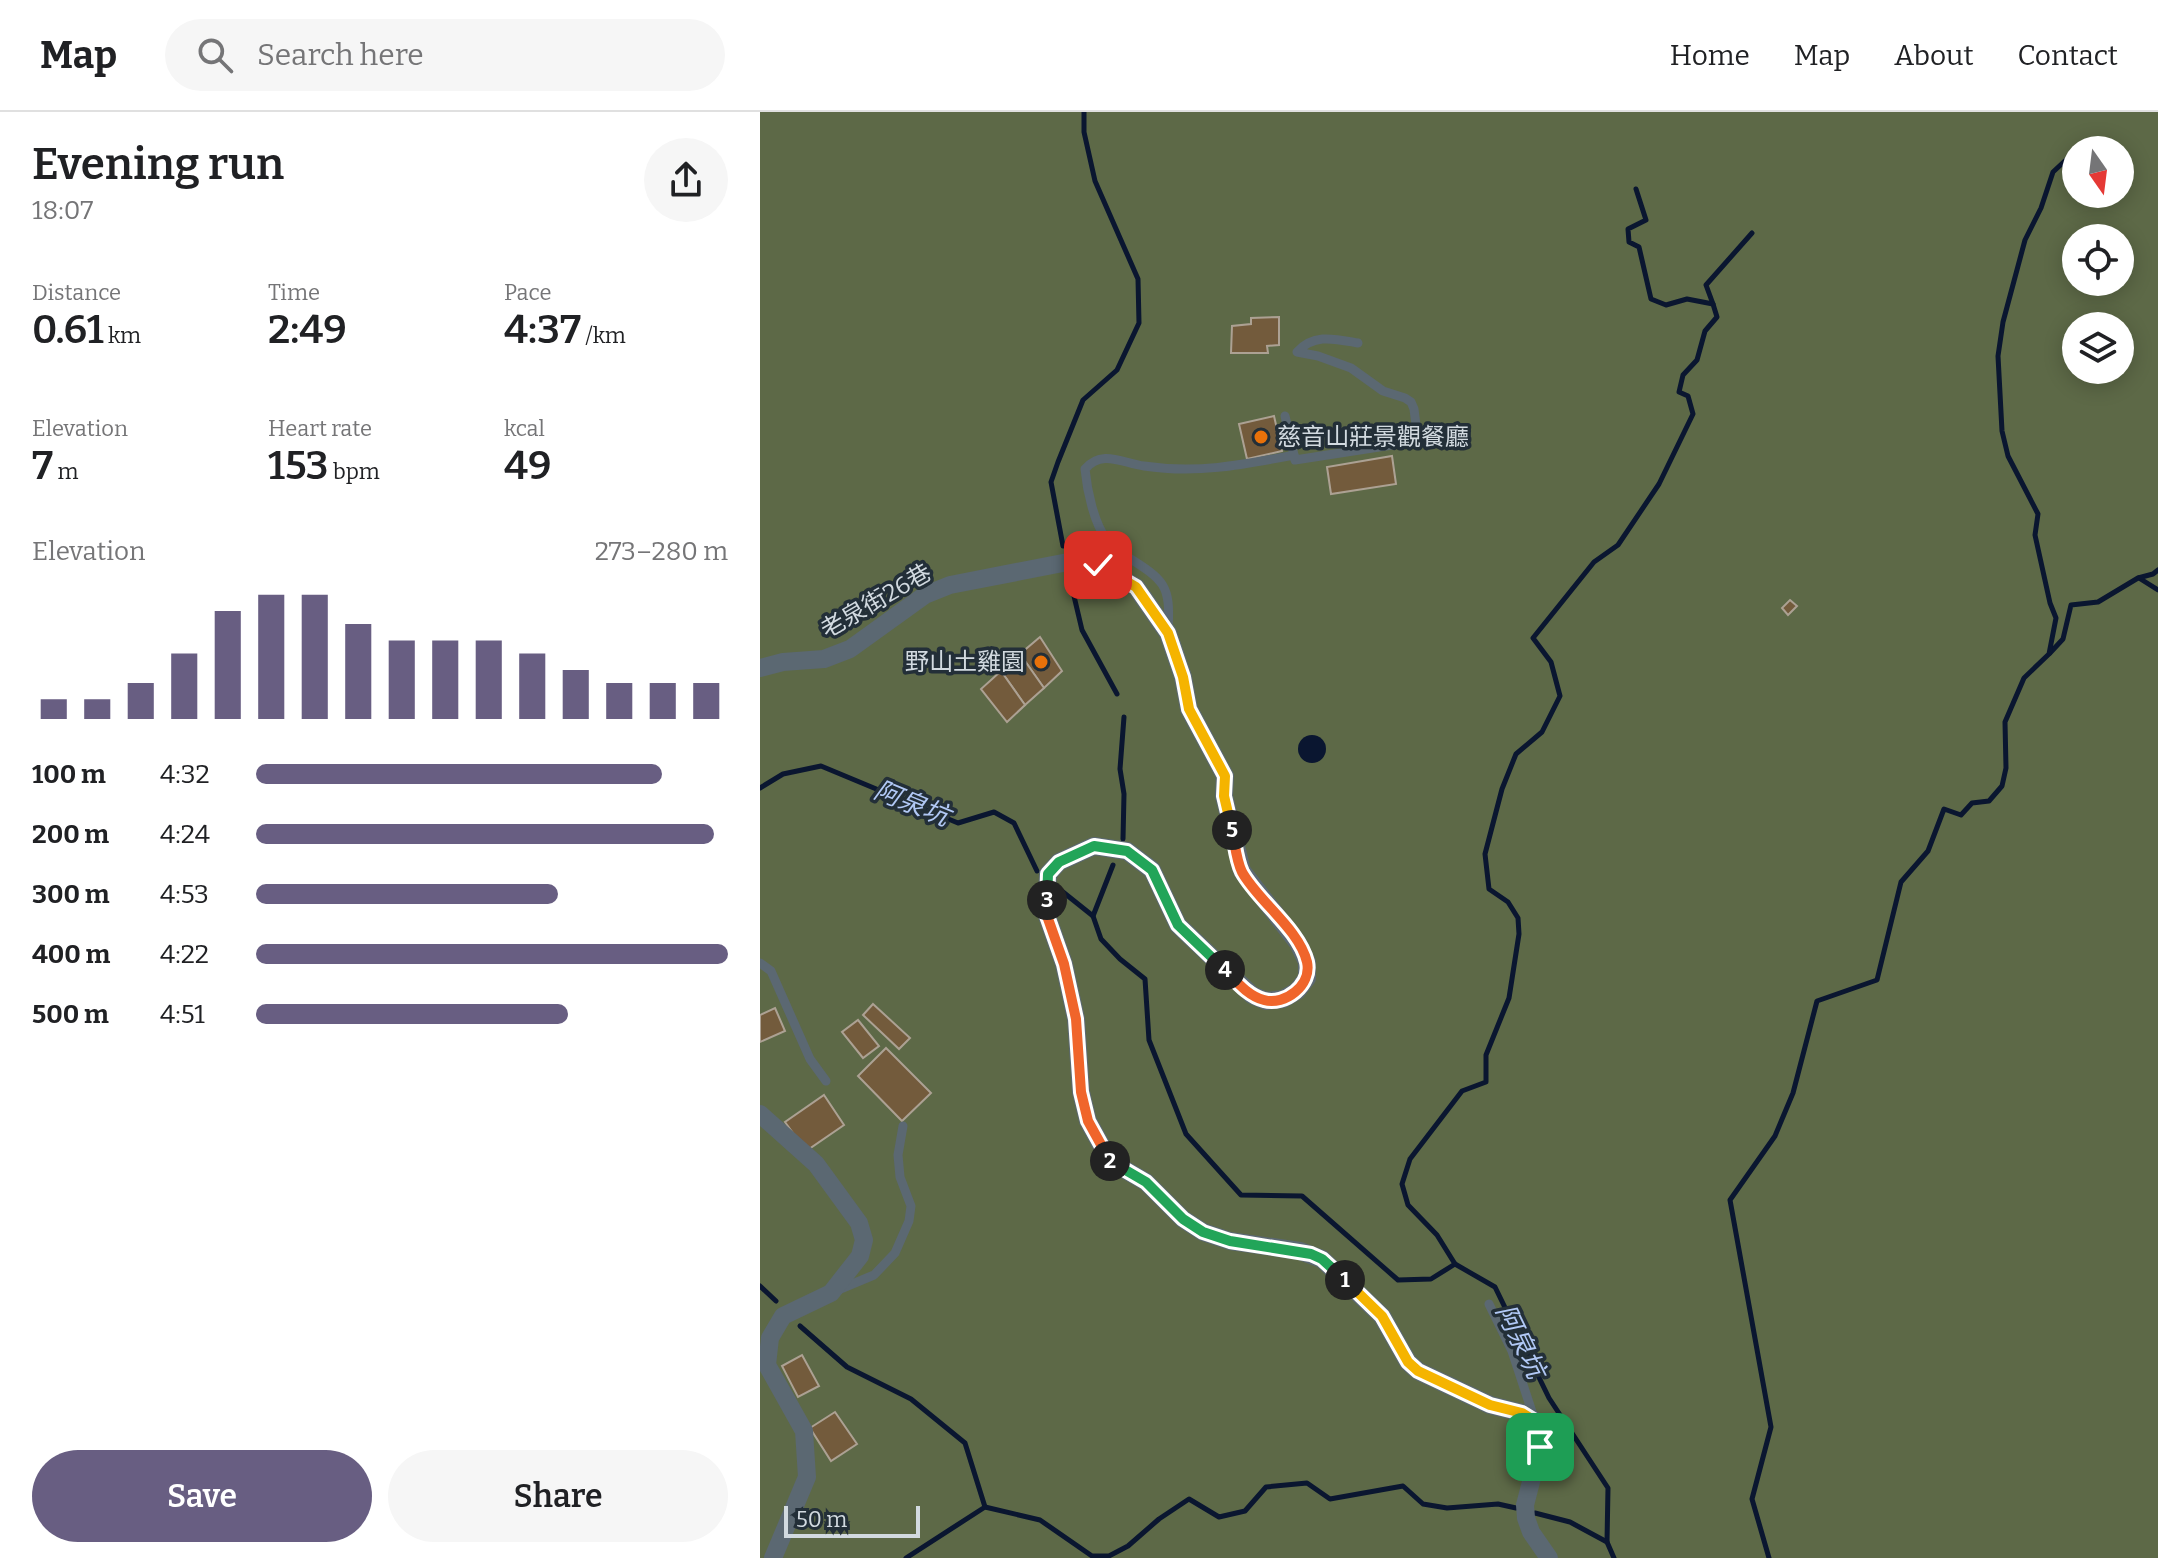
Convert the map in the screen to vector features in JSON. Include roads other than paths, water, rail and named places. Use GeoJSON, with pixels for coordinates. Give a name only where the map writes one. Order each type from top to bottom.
{"type":"FeatureCollection","features":[{"type":"Feature","properties":{"kind":"street","name":"老泉街26巷"},"geometry":{"type":"LineString","coordinates":[[760,668],[783,662],[824,659],[850,649],[925,595],[950,585],[1068,562],[1098,565],[1136,587],[1168,633],[1183,677],[1189,709],[1225,776],[1224,796],[1242,871],[1298,943],[1307,962],[1307,978],[1297,991],[1283,999],[1266,1001],[1252,995],[1178,925],[1152,870],[1127,851],[1094,846],[1059,862],[1048,874],[1046,913],[1064,964],[1076,1019],[1081,1092],[1088,1121],[1110,1161],[1146,1182],[1183,1219],[1203,1232],[1230,1241],[1300,1251],[1322,1259],[1382,1316],[1408,1362],[1418,1371],[1490,1405],[1522,1413],[1535,1421]]}},
{"type":"Feature","properties":{"kind":"street"},"geometry":{"type":"LineString","coordinates":[[760,1114],[816,1164],[859,1223],[864,1240],[860,1256],[831,1293],[783,1316],[770,1338],[767,1365],[804,1431],[807,1477],[773,1558]]}},
{"type":"Feature","properties":{"kind":"street"},"geometry":{"type":"LineString","coordinates":[[1535,1421],[1540,1433],[1540,1447],[1525,1505],[1531,1532],[1549,1558]]}},
{"type":"Feature","properties":{"kind":"lane"},"geometry":{"type":"LineString","coordinates":[[1285,416],[1295,460],[1418,441],[1411,402],[1383,391],[1351,368],[1297,352],[1313,340],[1325,338],[1358,343]]}},
{"type":"Feature","properties":{"kind":"lane"},"geometry":{"type":"LineString","coordinates":[[1168,633],[1170,602],[1165,586],[1104,537],[1085,469],[1091,462],[1112,458],[1141,466],[1206,470],[1294,455]]}},
{"type":"Feature","properties":{"kind":"lane"},"geometry":{"type":"LineString","coordinates":[[760,963],[771,971],[810,1059],[826,1081]]}},
{"type":"Feature","properties":{"kind":"lane"},"geometry":{"type":"LineString","coordinates":[[831,1293],[874,1275],[895,1253],[909,1221],[911,1206],[900,1177],[898,1155],[903,1126]]}},
{"type":"Feature","properties":{"kind":"lane"},"geometry":{"type":"LineString","coordinates":[[1489,1304],[1516,1361],[1535,1421]]}},
{"type":"Feature","properties":{"kind":"water"},"geometry":{"type":"Polygon","coordinates":[[[1312,735],[1322,739],[1326,749],[1322,759],[1312,763],[1302,759],[1298,749],[1302,739],[1312,735]]]}},
{"type":"Feature","properties":{"kind":"waterway"},"geometry":{"type":"LineString","coordinates":[[1063,546],[1051,482],[1083,400],[1117,370],[1139,323],[1138,279],[1095,181],[1084,132],[1084,112]]}},
{"type":"Feature","properties":{"kind":"waterway"},"geometry":{"type":"LineString","coordinates":[[1769,1558],[1752,1499],[1771,1427],[1730,1200],[1775,1136],[1793,1093],[1817,1001],[1877,980],[1901,882],[1928,851],[1944,809],[1961,815],[1972,803],[1989,801],[2002,786],[2006,768],[2005,722],[2024,678],[2049,654],[2056,618],[2035,535],[2038,514],[2008,456],[2002,431],[1998,356],[2003,322],[2025,240],[2041,208],[2053,172],[2062,164]]}},
{"type":"Feature","properties":{"kind":"waterway"},"geometry":{"type":"LineString","coordinates":[[1455,1264],[1437,1235],[1408,1205],[1402,1184],[1410,1159],[1462,1091],[1486,1082],[1486,1055],[1509,998],[1519,934],[1518,918],[1508,902],[1489,889],[1485,854],[1502,789],[1516,754],[1542,732],[1560,696],[1551,662],[1533,638],[1594,562],[1618,545],[1659,484],[1693,414],[1688,396],[1679,392],[1683,375],[1697,360],[1705,331],[1717,317],[1713,304],[1687,299],[1666,305],[1651,299],[1639,247],[1629,242],[1628,229],[1646,220],[1636,189]]}},
{"type":"Feature","properties":{"kind":"waterway"},"geometry":{"type":"LineString","coordinates":[[1713,304],[1706,285],[1752,233]]}},
{"type":"Feature","properties":{"kind":"waterway"},"geometry":{"type":"LineString","coordinates":[[2050,653],[2063,639],[2071,605],[2098,602],[2158,570]]}},
{"type":"Feature","properties":{"kind":"waterway"},"geometry":{"type":"LineString","coordinates":[[1069,575],[1082,630],[1117,694]]}},
{"type":"Feature","properties":{"kind":"waterway"},"geometry":{"type":"LineString","coordinates":[[2139,578],[2158,590]]}},
{"type":"Feature","properties":{"kind":"waterway"},"geometry":{"type":"LineString","coordinates":[[1123,839],[1124,794],[1120,769],[1124,717]]}},
{"type":"Feature","properties":{"kind":"waterway","name":"阿泉坑"},"geometry":{"type":"LineString","coordinates":[[760,788],[783,774],[821,766],[958,823],[994,812],[1014,823],[1037,871]]}},
{"type":"Feature","properties":{"kind":"waterway"},"geometry":{"type":"LineString","coordinates":[[1093,916],[1113,865]]}},
{"type":"Feature","properties":{"kind":"waterway","name":"阿泉坑"},"geometry":{"type":"LineString","coordinates":[[1063,892],[1093,916],[1101,939],[1145,979],[1149,1040],[1186,1134],[1241,1195],[1302,1196],[1398,1280],[1431,1279],[1455,1264],[1495,1287],[1549,1398],[1608,1488],[1607,1542],[1614,1558]]}},
{"type":"Feature","properties":{"kind":"waterway"},"geometry":{"type":"LineString","coordinates":[[760,1286],[776,1301]]}},
{"type":"Feature","properties":{"kind":"waterway"},"geometry":{"type":"LineString","coordinates":[[800,1326],[847,1367],[911,1399],[965,1443],[985,1507]]}},
{"type":"Feature","properties":{"kind":"waterway"},"geometry":{"type":"LineString","coordinates":[[906,1558],[985,1507],[1040,1520],[1092,1556],[1109,1556],[1128,1546],[1159,1519],[1189,1499],[1219,1517],[1245,1511],[1266,1487],[1307,1483],[1330,1499],[1403,1486],[1423,1504],[1447,1508],[1498,1504],[1516,1508]]}},
{"type":"Feature","properties":{"kind":"waterway"},"geometry":{"type":"LineString","coordinates":[[1535,1513],[1570,1522],[1607,1542]]}},
{"type":"Feature","properties":{"kind":"place","name":"慈音山莊景觀餐廳"},"geometry":{"type":"Point","coordinates":[1261,437]}},
{"type":"Feature","properties":{"kind":"place","name":"野山土雞園"},"geometry":{"type":"Point","coordinates":[1041,662]}}]}
